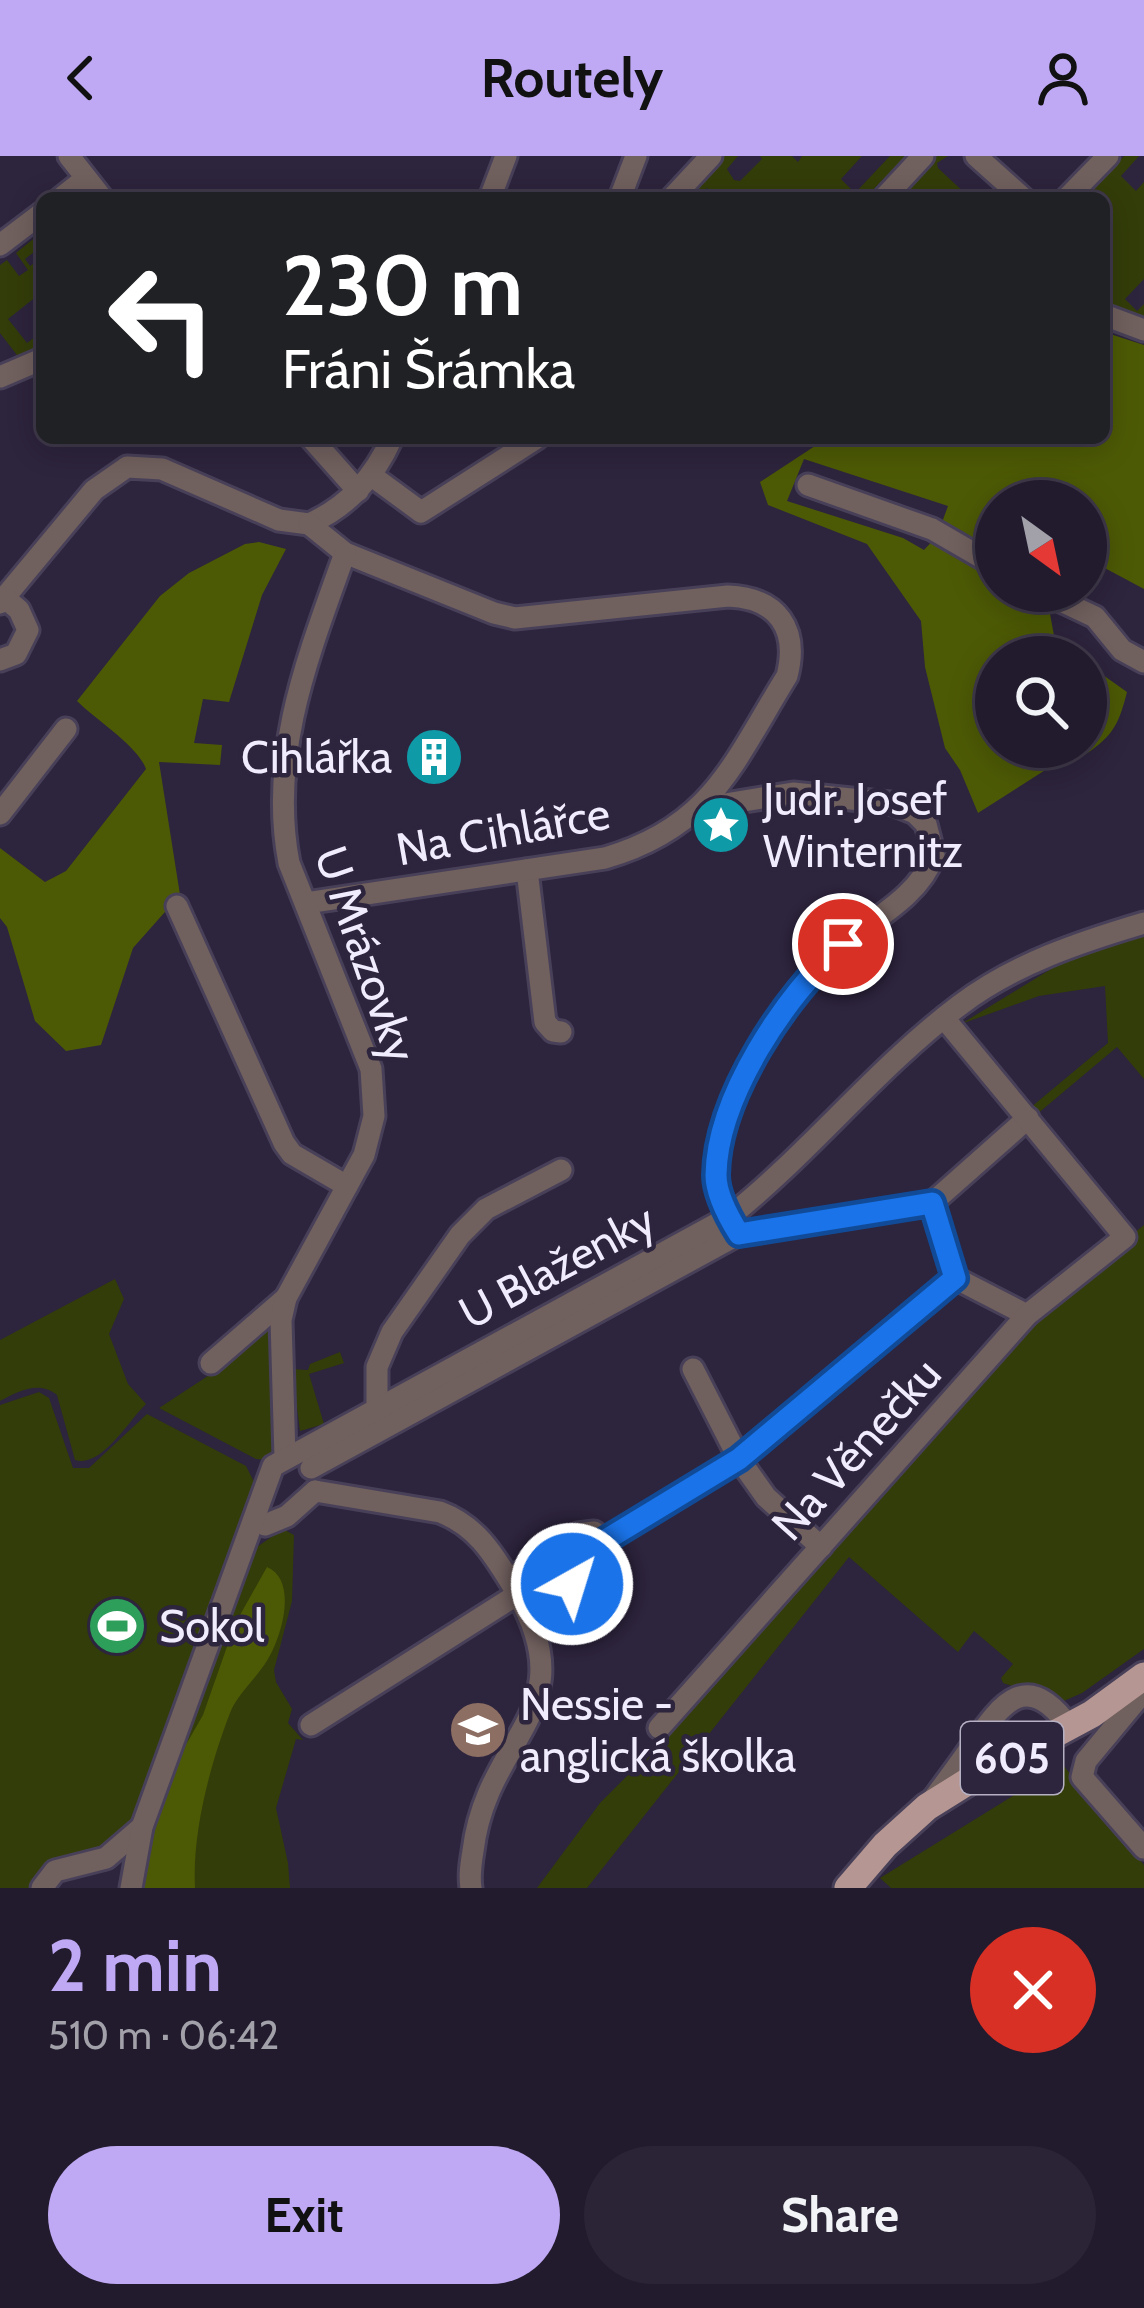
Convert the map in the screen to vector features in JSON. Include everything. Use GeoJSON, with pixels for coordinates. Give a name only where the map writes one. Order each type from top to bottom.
{"type":"FeatureCollection","features":[{"type":"Feature","properties":{"kind":"main road","name":"605"},"geometry":{"type":"LineString","coordinates":[[848,1888],[927,1807],[1070,1728],[1144,1676]]}},
{"type":"Feature","properties":{"kind":"street"},"geometry":{"type":"LineString","coordinates":[[69,156],[97,192]]}},
{"type":"Feature","properties":{"kind":"street"},"geometry":{"type":"LineString","coordinates":[[499,192],[506,156]]}},
{"type":"Feature","properties":{"kind":"street"},"geometry":{"type":"LineString","coordinates":[[622,192],[636,156]]}},
{"type":"Feature","properties":{"kind":"street"},"geometry":{"type":"LineString","coordinates":[[677,192],[711,156]]}},
{"type":"Feature","properties":{"kind":"street"},"geometry":{"type":"LineString","coordinates":[[890,192],[923,156]]}},
{"type":"Feature","properties":{"kind":"street"},"geometry":{"type":"LineString","coordinates":[[976,156],[1016,192]]}},
{"type":"Feature","properties":{"kind":"street"},"geometry":{"type":"LineString","coordinates":[[1073,192],[1108,156]]}},
{"type":"Feature","properties":{"kind":"street"},"geometry":{"type":"LineString","coordinates":[[69,192],[86,179]]}},
{"type":"Feature","properties":{"kind":"street"},"geometry":{"type":"LineString","coordinates":[[0,245],[36,217]]}},
{"type":"Feature","properties":{"kind":"street"},"geometry":{"type":"LineString","coordinates":[[1110,317],[1144,330]]}},
{"type":"Feature","properties":{"kind":"street"},"geometry":{"type":"LineString","coordinates":[[0,377],[36,362]]}},
{"type":"Feature","properties":{"kind":"street"},"geometry":{"type":"LineString","coordinates":[[318,444],[365,484],[421,512],[528,444]]}},
{"type":"Feature","properties":{"kind":"street"},"geometry":{"type":"LineString","coordinates":[[0,660],[16,654],[28,630],[19,610],[2,601],[94,490],[128,466],[161,469],[279,520],[309,524],[365,484],[388,444]]}},
{"type":"Feature","properties":{"kind":"street"},"geometry":{"type":"LineString","coordinates":[[808,485],[932,529],[975,554]]}},
{"type":"Feature","properties":{"kind":"street","name":"Na Cihlářce"},"geometry":{"type":"LineString","coordinates":[[306,903],[623,853],[671,830],[701,808],[787,676],[792,655],[791,636],[778,616],[758,601],[728,596],[515,618],[494,614],[345,553],[309,524]]}},
{"type":"Feature","properties":{"kind":"street","name":"U Mrázovky"},"geometry":{"type":"LineString","coordinates":[[285,1458],[281,1320],[286,1298],[371,1136],[373,1081],[289,863],[283,830],[286,749],[300,682],[345,553]]}},
{"type":"Feature","properties":{"kind":"street"},"geometry":{"type":"LineString","coordinates":[[1084,612],[1095,617],[1122,650],[1144,662]]}},
{"type":"Feature","properties":{"kind":"street"},"geometry":{"type":"LineString","coordinates":[[0,814],[66,729]]}},
{"type":"Feature","properties":{"kind":"street"},"geometry":{"type":"LineString","coordinates":[[701,808],[793,793],[890,803],[915,813],[926,824],[934,855],[919,884],[821,963],[739,1082],[722,1137],[716,1178],[734,1226],[932,1203],[1028,1118],[944,1018]]}},
{"type":"Feature","properties":{"kind":"street"},"geometry":{"type":"LineString","coordinates":[[527,870],[545,1022],[561,1032]]}},
{"type":"Feature","properties":{"kind":"street"},"geometry":{"type":"LineString","coordinates":[[177,906],[284,1143],[292,1154],[347,1186]]}},
{"type":"Feature","properties":{"kind":"street","name":"U Blaženky"},"geometry":{"type":"LineString","coordinates":[[311,1468],[734,1226],[903,1051],[964,1002],[1059,949],[1144,923]]}},
{"type":"Feature","properties":{"kind":"street","name":"Na Věnečku"},"geometry":{"type":"LineString","coordinates":[[659,1728],[1027,1315],[1125,1237],[1028,1118]]}},
{"type":"Feature","properties":{"kind":"street"},"geometry":{"type":"LineString","coordinates":[[377,1406],[376,1373],[392,1332],[460,1235],[486,1209],[561,1170]]}},
{"type":"Feature","properties":{"kind":"street"},"geometry":{"type":"LineString","coordinates":[[932,1203],[955,1278],[1027,1315]]}},
{"type":"Feature","properties":{"kind":"street","name":"U Blaženky"},"geometry":{"type":"LineString","coordinates":[[285,1458],[377,1406],[734,1226]]}},
{"type":"Feature","properties":{"kind":"street"},"geometry":{"type":"LineString","coordinates":[[604,1541],[739,1459],[955,1278]]}},
{"type":"Feature","properties":{"kind":"street","name":"U Mrázovky"},"geometry":{"type":"LineString","coordinates":[[211,1363],[286,1298]]}},
{"type":"Feature","properties":{"kind":"street"},"geometry":{"type":"LineString","coordinates":[[693,1370],[739,1459],[766,1497],[820,1547]]}},
{"type":"Feature","properties":{"kind":"street"},"geometry":{"type":"LineString","coordinates":[[131,1888],[142,1827],[266,1477],[285,1458],[296,1458],[311,1468],[317,1479],[315,1491],[277,1523],[265,1525],[254,1517]]}},
{"type":"Feature","properties":{"kind":"street"},"geometry":{"type":"LineString","coordinates":[[315,1491],[449,1515],[486,1544],[537,1635],[542,1686],[533,1711],[489,1785],[475,1831],[471,1888]]}},
{"type":"Feature","properties":{"kind":"street"},"geometry":{"type":"LineString","coordinates":[[594,1532],[604,1541],[608,1553],[600,1567],[544,1602],[528,1603],[518,1594],[519,1573],[578,1534],[594,1532]]}},
{"type":"Feature","properties":{"kind":"street"},"geometry":{"type":"LineString","coordinates":[[311,1725],[518,1594]]}},
{"type":"Feature","properties":{"kind":"street"},"geometry":{"type":"LineString","coordinates":[[1144,1690],[1082,1771],[1087,1787],[1144,1848]]}},
{"type":"Feature","properties":{"kind":"street"},"geometry":{"type":"LineString","coordinates":[[927,1807],[1007,1701],[1024,1697],[1042,1701],[1070,1728]]}},
{"type":"Feature","properties":{"kind":"street"},"geometry":{"type":"LineString","coordinates":[[43,1888],[55,1871],[106,1858],[142,1827]]}},
{"type":"Feature","properties":{"kind":"green space"},"geometry":{"type":"Polygon","coordinates":[[[723,156],[738,156],[727,169],[740,181],[760,156],[792,156],[798,162],[802,156],[862,156],[841,179],[854,192],[711,192],[707,188],[689,192],[723,156]]]}},
{"type":"Feature","properties":{"kind":"green space"},"geometry":{"type":"Polygon","coordinates":[[[890,156],[906,156],[871,192],[856,192],[890,156]]]}},
{"type":"Feature","properties":{"kind":"green space"},"geometry":{"type":"Polygon","coordinates":[[[935,156],[948,156],[937,163],[938,168],[964,192],[901,192],[935,156]]]}},
{"type":"Feature","properties":{"kind":"green space"},"geometry":{"type":"Polygon","coordinates":[[[1124,156],[1139,156],[1121,176],[1136,191],[1144,182],[1144,279],[1125,299],[1137,311],[1144,304],[1144,317],[1110,308],[1110,192],[1090,192],[1124,156]]]}},
{"type":"Feature","properties":{"kind":"green space"},"geometry":{"type":"Polygon","coordinates":[[[36,237],[36,251],[25,259],[30,266],[36,262],[36,297],[8,319],[27,343],[36,336],[36,352],[20,359],[0,333],[0,265],[7,260],[19,276],[28,270],[16,253],[36,237]]]}},
{"type":"Feature","properties":{"kind":"green space"},"geometry":{"type":"Polygon","coordinates":[[[1110,334],[1144,345],[1144,589],[1107,569],[1107,480],[975,480],[975,612],[1050,612],[1054,636],[975,636],[975,768],[1048,768],[978,813],[945,748],[925,667],[921,621],[867,544],[768,505],[760,482],[816,444],[1110,444],[1110,334]],[[804,459],[787,501],[903,538],[924,550],[937,536],[948,506],[804,459]]]}},
{"type":"Feature","properties":{"kind":"green space"},"geometry":{"type":"Polygon","coordinates":[[[259,542],[286,549],[262,595],[229,702],[203,699],[194,743],[222,745],[220,765],[159,762],[181,901],[172,904],[133,948],[101,1045],[66,1051],[35,1021],[7,927],[0,918],[0,848],[45,882],[66,871],[146,769],[126,742],[77,701],[160,596],[189,573],[245,544],[259,542]]]}},
{"type":"Feature","properties":{"kind":"green space"},"geometry":{"type":"Polygon","coordinates":[[[1107,678],[1127,692],[1107,736],[1107,678]]]}},
{"type":"Feature","properties":{"kind":"green space"},"geometry":{"type":"Polygon","coordinates":[[[1144,935],[1144,1079],[1117,1047],[1036,1115],[1030,1108],[1108,1043],[1105,986],[1039,996],[961,1024],[1079,952],[1144,935]]]}},
{"type":"Feature","properties":{"kind":"green space"},"geometry":{"type":"Polygon","coordinates":[[[1144,1225],[1144,1649],[1082,1693],[1057,1704],[1003,1683],[1001,1678],[1013,1664],[974,1631],[958,1652],[849,1557],[587,1888],[537,1888],[600,1803],[671,1732],[1006,1348],[1136,1237],[1134,1233],[1144,1225]]]}},
{"type":"Feature","properties":{"kind":"green space"},"geometry":{"type":"Polygon","coordinates":[[[115,1279],[124,1299],[109,1334],[128,1384],[146,1404],[105,1450],[85,1461],[75,1460],[57,1395],[36,1388],[0,1401],[0,1340],[115,1279]]]}},
{"type":"Feature","properties":{"kind":"green space"},"geometry":{"type":"Polygon","coordinates":[[[275,1317],[276,1452],[269,1460],[256,1459],[159,1408],[217,1370],[275,1317]]]}},
{"type":"Feature","properties":{"kind":"green space"},"geometry":{"type":"Polygon","coordinates":[[[340,1352],[344,1363],[309,1374],[324,1424],[300,1431],[292,1369],[308,1370],[310,1364],[340,1352]]]}},
{"type":"Feature","properties":{"kind":"green space"},"geometry":{"type":"Polygon","coordinates":[[[39,1392],[49,1398],[73,1468],[89,1468],[147,1414],[246,1466],[257,1488],[251,1551],[283,1529],[294,1535],[292,1601],[274,1670],[292,1709],[288,1723],[303,1740],[296,1739],[276,1808],[290,1888],[128,1888],[129,1856],[53,1878],[48,1888],[0,1888],[0,1405],[39,1392]]]}},
{"type":"Feature","properties":{"kind":"green space"},"geometry":{"type":"Polygon","coordinates":[[[579,1539],[595,1542],[599,1558],[547,1592],[531,1586],[527,1574],[579,1539]]]}},
{"type":"Feature","properties":{"kind":"green space"},"geometry":{"type":"Polygon","coordinates":[[[267,1567],[282,1584],[282,1623],[268,1659],[233,1706],[223,1733],[199,1822],[195,1888],[139,1888],[164,1783],[203,1715],[235,1624],[267,1567]]]}},
{"type":"Feature","properties":{"kind":"green space"},"geometry":{"type":"Polygon","coordinates":[[[1063,1765],[1144,1865],[1144,1888],[891,1888],[880,1878],[1063,1765]]]}},
{"type":"Feature","properties":{"kind":"place","name":"Cihlářka"},"geometry":{"type":"Point","coordinates":[434,757]}},
{"type":"Feature","properties":{"kind":"place","name":"Judr. Josef Winternitz"},"geometry":{"type":"Point","coordinates":[721,825]}},
{"type":"Feature","properties":{"kind":"place","name":"Sokol"},"geometry":{"type":"Point","coordinates":[117,1626]}},
{"type":"Feature","properties":{"kind":"place","name":"Nessie - anglická školka"},"geometry":{"type":"Point","coordinates":[478,1730]}},
{"type":"Feature","properties":{"kind":"route"},"geometry":{"type":"LineString","coordinates":[[572,1584],[603,1563],[608,1553],[604,1541],[739,1459],[955,1278],[932,1203],[739,1234],[729,1217],[716,1178],[722,1137],[739,1082],[821,963],[843,944]]}}]}
